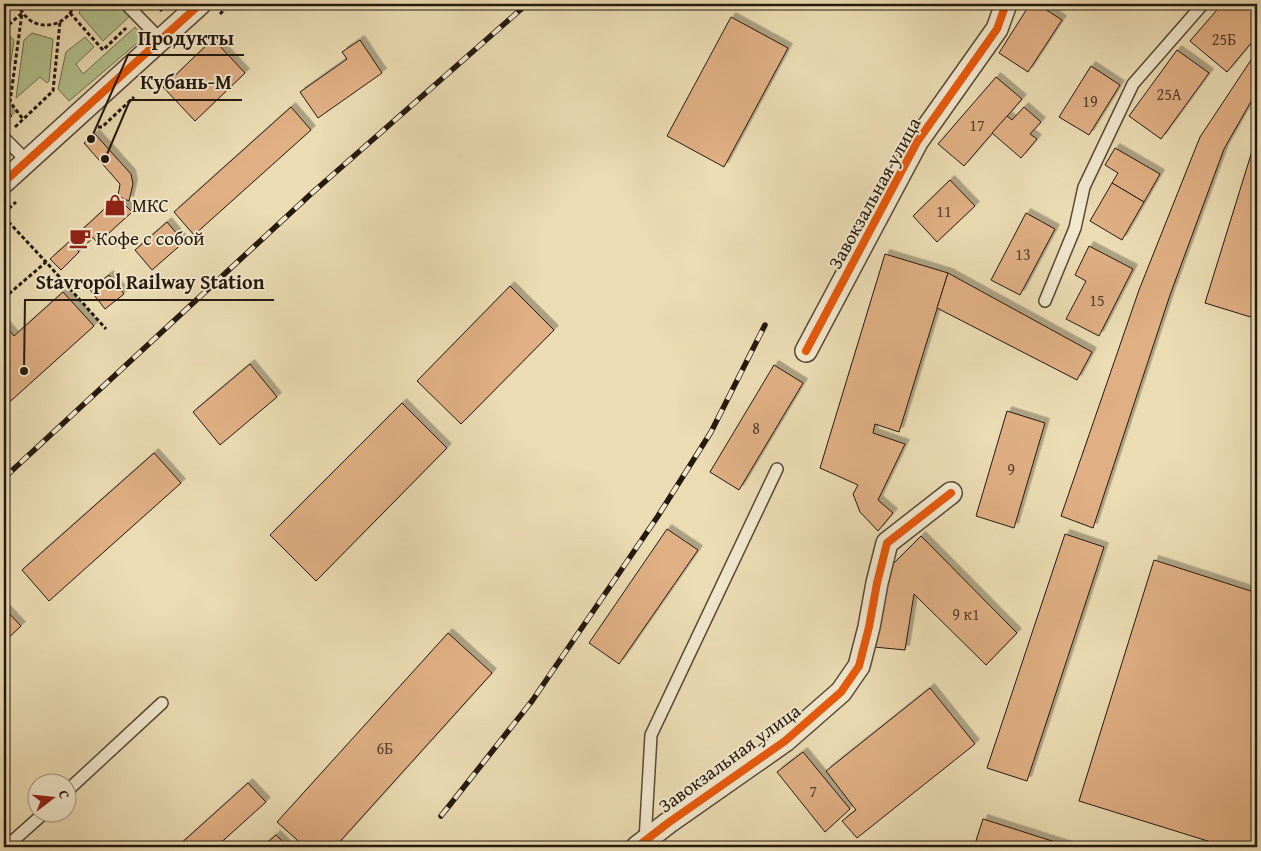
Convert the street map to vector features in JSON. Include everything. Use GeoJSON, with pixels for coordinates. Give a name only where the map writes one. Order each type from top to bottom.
{"type":"FeatureCollection","features":[{"type":"Feature","properties":{"kind":"street"},"geometry":{"type":"LineString","coordinates":[[4,182],[200,4]]}},
{"type":"Feature","properties":{"kind":"street","name":"Завокзальная улица"},"geometry":{"type":"LineString","coordinates":[[806,351],[918,142],[998,28],[1006,4]]}},
{"type":"Feature","properties":{"kind":"street","name":"Завокзальная улица"},"geometry":{"type":"LineString","coordinates":[[641,844],[785,741],[841,692],[859,666],[887,543],[951,493]]}},
{"type":"Feature","properties":{"kind":"lane"},"geometry":{"type":"LineString","coordinates":[[126,4],[161,40]]}},
{"type":"Feature","properties":{"kind":"lane"},"geometry":{"type":"LineString","coordinates":[[1045,301],[1075,228],[1084,187],[1133,84],[1203,4]]}},
{"type":"Feature","properties":{"kind":"lane"},"geometry":{"type":"LineString","coordinates":[[4,138],[27,161]]}},
{"type":"Feature","properties":{"kind":"lane"},"geometry":{"type":"LineString","coordinates":[[641,844],[652,735],[777,469]]}},
{"type":"Feature","properties":{"kind":"lane"},"geometry":{"type":"LineString","coordinates":[[78,781],[162,702]]}},
{"type":"Feature","properties":{"kind":"lane"},"geometry":{"type":"LineString","coordinates":[[6,847],[32,824]]}},
{"type":"Feature","properties":{"kind":"path"},"geometry":{"type":"LineString","coordinates":[[17,4],[22,13],[31,21],[43,25],[60,22],[66,18],[73,9],[74,4]]}},
{"type":"Feature","properties":{"kind":"path"},"geometry":{"type":"LineString","coordinates":[[4,29],[22,13]]}},
{"type":"Feature","properties":{"kind":"path"},"geometry":{"type":"LineString","coordinates":[[22,13],[10,102],[23,119]]}},
{"type":"Feature","properties":{"kind":"path"},"geometry":{"type":"LineString","coordinates":[[70,13],[102,50],[138,16]]}},
{"type":"Feature","properties":{"kind":"path"},"geometry":{"type":"LineString","coordinates":[[4,138],[53,91],[60,22]]}},
{"type":"Feature","properties":{"kind":"path"},"geometry":{"type":"LineString","coordinates":[[4,217],[106,329]]}},
{"type":"Feature","properties":{"kind":"path"},"geometry":{"type":"LineString","coordinates":[[4,298],[46,262]]}},
{"type":"Feature","properties":{"kind":"green space"},"geometry":{"type":"Polygon","coordinates":[[[83,4],[119,4],[130,16],[103,41],[79,13],[83,4]]]}},
{"type":"Feature","properties":{"kind":"green space"},"geometry":{"type":"Polygon","coordinates":[[[135,27],[143,38],[69,101],[58,89],[66,52],[85,37],[94,47],[76,64],[83,74],[135,27]]]}},
{"type":"Feature","properties":{"kind":"green space"},"geometry":{"type":"Polygon","coordinates":[[[32,33],[53,39],[49,81],[47,83],[40,77],[16,98],[24,40],[32,33]]]}},
{"type":"Feature","properties":{"kind":"green space"},"geometry":{"type":"Polygon","coordinates":[[[9,35],[14,40],[6,95],[4,97],[4,40],[9,35]]]}},
{"type":"Feature","properties":{"kind":"building"},"geometry":{"type":"Polygon","coordinates":[[[1030,4],[1037,4],[1062,20],[1028,72],[999,53],[1030,4]]]}},
{"type":"Feature","properties":{"kind":"building"},"geometry":{"type":"Polygon","coordinates":[[[1222,4],[1257,4],[1257,36],[1227,72],[1190,41],[1222,4]]]}},
{"type":"Feature","properties":{"kind":"building"},"geometry":{"type":"Polygon","coordinates":[[[731,17],[788,48],[724,167],[667,136],[731,17]]]}},
{"type":"Feature","properties":{"kind":"building"},"geometry":{"type":"Polygon","coordinates":[[[213,39],[245,73],[195,121],[163,87],[213,39]]]}},
{"type":"Feature","properties":{"kind":"building"},"geometry":{"type":"Polygon","coordinates":[[[360,40],[382,73],[318,118],[300,92],[347,59],[342,52],[360,40]]]}},
{"type":"Feature","properties":{"kind":"building"},"geometry":{"type":"Polygon","coordinates":[[[1177,50],[1209,73],[1161,139],[1129,116],[1177,50]]]}},
{"type":"Feature","properties":{"kind":"building"},"geometry":{"type":"Polygon","coordinates":[[[1257,51],[1257,91],[1224,149],[1170,295],[1093,528],[1061,516],[1139,290],[1200,137],[1257,51]]]}},
{"type":"Feature","properties":{"kind":"building"},"geometry":{"type":"Polygon","coordinates":[[[1091,66],[1120,85],[1089,135],[1059,117],[1091,66]]]}},
{"type":"Feature","properties":{"kind":"building"},"geometry":{"type":"Polygon","coordinates":[[[996,77],[1022,99],[964,166],[938,144],[996,77]]]}},
{"type":"Feature","properties":{"kind":"building"},"geometry":{"type":"Polygon","coordinates":[[[4,107],[12,116],[4,123],[4,107]]]}},
{"type":"Feature","properties":{"kind":"building"},"geometry":{"type":"Polygon","coordinates":[[[291,107],[311,130],[194,235],[174,212],[291,107]]]}},
{"type":"Feature","properties":{"kind":"building"},"geometry":{"type":"Polygon","coordinates":[[[1024,107],[1041,122],[1030,134],[1037,139],[1021,158],[992,133],[1007,116],[1012,120],[1024,107]]]}},
{"type":"Feature","properties":{"kind":"building"},"geometry":{"type":"Polygon","coordinates":[[[95,134],[131,174],[133,184],[129,201],[118,196],[120,184],[84,143],[95,134]]]}},
{"type":"Feature","properties":{"kind":"building"},"geometry":{"type":"Polygon","coordinates":[[[1257,135],[1257,319],[1205,303],[1257,135]]]}},
{"type":"Feature","properties":{"kind":"building"},"geometry":{"type":"Polygon","coordinates":[[[1115,148],[1160,174],[1144,202],[1112,183],[1118,173],[1105,165],[1115,148]]]}},
{"type":"Feature","properties":{"kind":"building"},"geometry":{"type":"Polygon","coordinates":[[[950,180],[975,206],[937,242],[913,216],[950,180]]]}},
{"type":"Feature","properties":{"kind":"building"},"geometry":{"type":"Polygon","coordinates":[[[1112,183],[1144,202],[1122,240],[1090,221],[1112,183]]]}},
{"type":"Feature","properties":{"kind":"building"},"geometry":{"type":"Polygon","coordinates":[[[117,197],[132,212],[98,243],[84,228],[117,197]]]}},
{"type":"Feature","properties":{"kind":"building"},"geometry":{"type":"Polygon","coordinates":[[[1026,213],[1055,229],[1020,295],[991,280],[1026,213]]]}},
{"type":"Feature","properties":{"kind":"building"},"geometry":{"type":"Polygon","coordinates":[[[167,222],[184,242],[152,270],[135,250],[167,222]]]}},
{"type":"Feature","properties":{"kind":"building"},"geometry":{"type":"Polygon","coordinates":[[[83,228],[93,238],[79,251],[70,241],[83,228]]]}},
{"type":"Feature","properties":{"kind":"building"},"geometry":{"type":"Polygon","coordinates":[[[69,242],[79,252],[61,270],[50,259],[69,242]]]}},
{"type":"Feature","properties":{"kind":"building"},"geometry":{"type":"Polygon","coordinates":[[[1089,246],[1133,269],[1099,336],[1066,319],[1086,281],[1075,275],[1089,246]]]}},
{"type":"Feature","properties":{"kind":"building"},"geometry":{"type":"Polygon","coordinates":[[[885,254],[948,273],[899,432],[875,424],[873,433],[905,444],[878,500],[893,513],[878,531],[860,512],[853,494],[858,485],[820,468],[885,254]]]}},
{"type":"Feature","properties":{"kind":"building"},"geometry":{"type":"Polygon","coordinates":[[[948,273],[1092,352],[1077,380],[937,308],[948,273]]]}},
{"type":"Feature","properties":{"kind":"building"},"geometry":{"type":"Polygon","coordinates":[[[109,275],[124,294],[105,309],[90,290],[109,275]]]}},
{"type":"Feature","properties":{"kind":"building"},"geometry":{"type":"Polygon","coordinates":[[[510,286],[554,330],[461,424],[417,381],[510,286]]]}},
{"type":"Feature","properties":{"kind":"building"},"geometry":{"type":"Polygon","coordinates":[[[63,292],[94,326],[4,407],[4,324],[14,336],[63,292]]]}},
{"type":"Feature","properties":{"kind":"building"},"geometry":{"type":"Polygon","coordinates":[[[250,364],[277,397],[220,445],[193,412],[250,364]]]}},
{"type":"Feature","properties":{"kind":"building"},"geometry":{"type":"Polygon","coordinates":[[[774,365],[803,383],[739,490],[710,472],[774,365]]]}},
{"type":"Feature","properties":{"kind":"building"},"geometry":{"type":"Polygon","coordinates":[[[402,403],[447,448],[316,581],[270,535],[402,403]]]}},
{"type":"Feature","properties":{"kind":"building"},"geometry":{"type":"Polygon","coordinates":[[[1007,411],[1045,423],[1014,528],[976,516],[1007,411]]]}},
{"type":"Feature","properties":{"kind":"building"},"geometry":{"type":"Polygon","coordinates":[[[154,453],[181,483],[49,601],[22,570],[154,453]]]}},
{"type":"Feature","properties":{"kind":"building"},"geometry":{"type":"Polygon","coordinates":[[[667,529],[698,550],[619,664],[589,643],[667,529]]]}},
{"type":"Feature","properties":{"kind":"building"},"geometry":{"type":"Polygon","coordinates":[[[1065,534],[1104,547],[1027,781],[987,768],[1065,534]]]}},
{"type":"Feature","properties":{"kind":"building"},"geometry":{"type":"Polygon","coordinates":[[[921,536],[1017,633],[986,665],[914,594],[905,650],[874,647],[889,568],[921,536]]]}},
{"type":"Feature","properties":{"kind":"building"},"geometry":{"type":"Polygon","coordinates":[[[1154,560],[1257,593],[1257,847],[1227,847],[1079,801],[1154,560]]]}},
{"type":"Feature","properties":{"kind":"building"},"geometry":{"type":"Polygon","coordinates":[[[4,608],[21,626],[4,642],[4,608]]]}},
{"type":"Feature","properties":{"kind":"building"},"geometry":{"type":"Polygon","coordinates":[[[448,633],[492,673],[335,847],[305,847],[277,822],[448,633]]]}},
{"type":"Feature","properties":{"kind":"building"},"geometry":{"type":"Polygon","coordinates":[[[930,688],[975,744],[857,838],[842,821],[856,810],[826,771],[930,688]]]}},
{"type":"Feature","properties":{"kind":"building"},"geometry":{"type":"Polygon","coordinates":[[[803,752],[850,809],[825,832],[777,772],[803,752]]]}},
{"type":"Feature","properties":{"kind":"building"},"geometry":{"type":"Polygon","coordinates":[[[248,783],[266,802],[216,847],[177,847],[248,783]]]}},
{"type":"Feature","properties":{"kind":"building"},"geometry":{"type":"Polygon","coordinates":[[[983,819],[1071,847],[974,847],[983,819]]]}},
{"type":"Feature","properties":{"kind":"building"},"geometry":{"type":"Polygon","coordinates":[[[276,835],[288,847],[262,847],[276,835]]]}},
{"type":"Feature","properties":{"kind":"railway"},"geometry":{"type":"LineString","coordinates":[[4,478],[312,193],[527,4]]}},
{"type":"Feature","properties":{"kind":"railway"},"geometry":{"type":"LineString","coordinates":[[441,816],[532,701],[658,516],[711,432],[765,325]]}},
{"type":"Feature","properties":{"kind":"cycle path"},"geometry":{"type":"LineString","coordinates":[[4,182],[200,4]]}},
{"type":"Feature","properties":{"kind":"cycle path"},"geometry":{"type":"LineString","coordinates":[[806,351],[917,142],[997,29],[1006,4]]}},
{"type":"Feature","properties":{"kind":"cycle path"},"geometry":{"type":"LineString","coordinates":[[637,847],[785,741],[841,692],[859,666],[887,543],[951,493]]}},
{"type":"Feature","properties":{"kind":"place","name":"Продукты"},"geometry":{"type":"Point","coordinates":[91,139]}},
{"type":"Feature","properties":{"kind":"place","name":"Кубань-М"},"geometry":{"type":"Point","coordinates":[105,159]}},
{"type":"Feature","properties":{"kind":"place","name":"МКС"},"geometry":{"type":"Point","coordinates":[115,205]}},
{"type":"Feature","properties":{"kind":"place","name":"Кофе с собой"},"geometry":{"type":"Point","coordinates":[80,238]}},
{"type":"Feature","properties":{"kind":"place","name":"Stavropol Railway Station"},"geometry":{"type":"Point","coordinates":[24,371]}}]}
